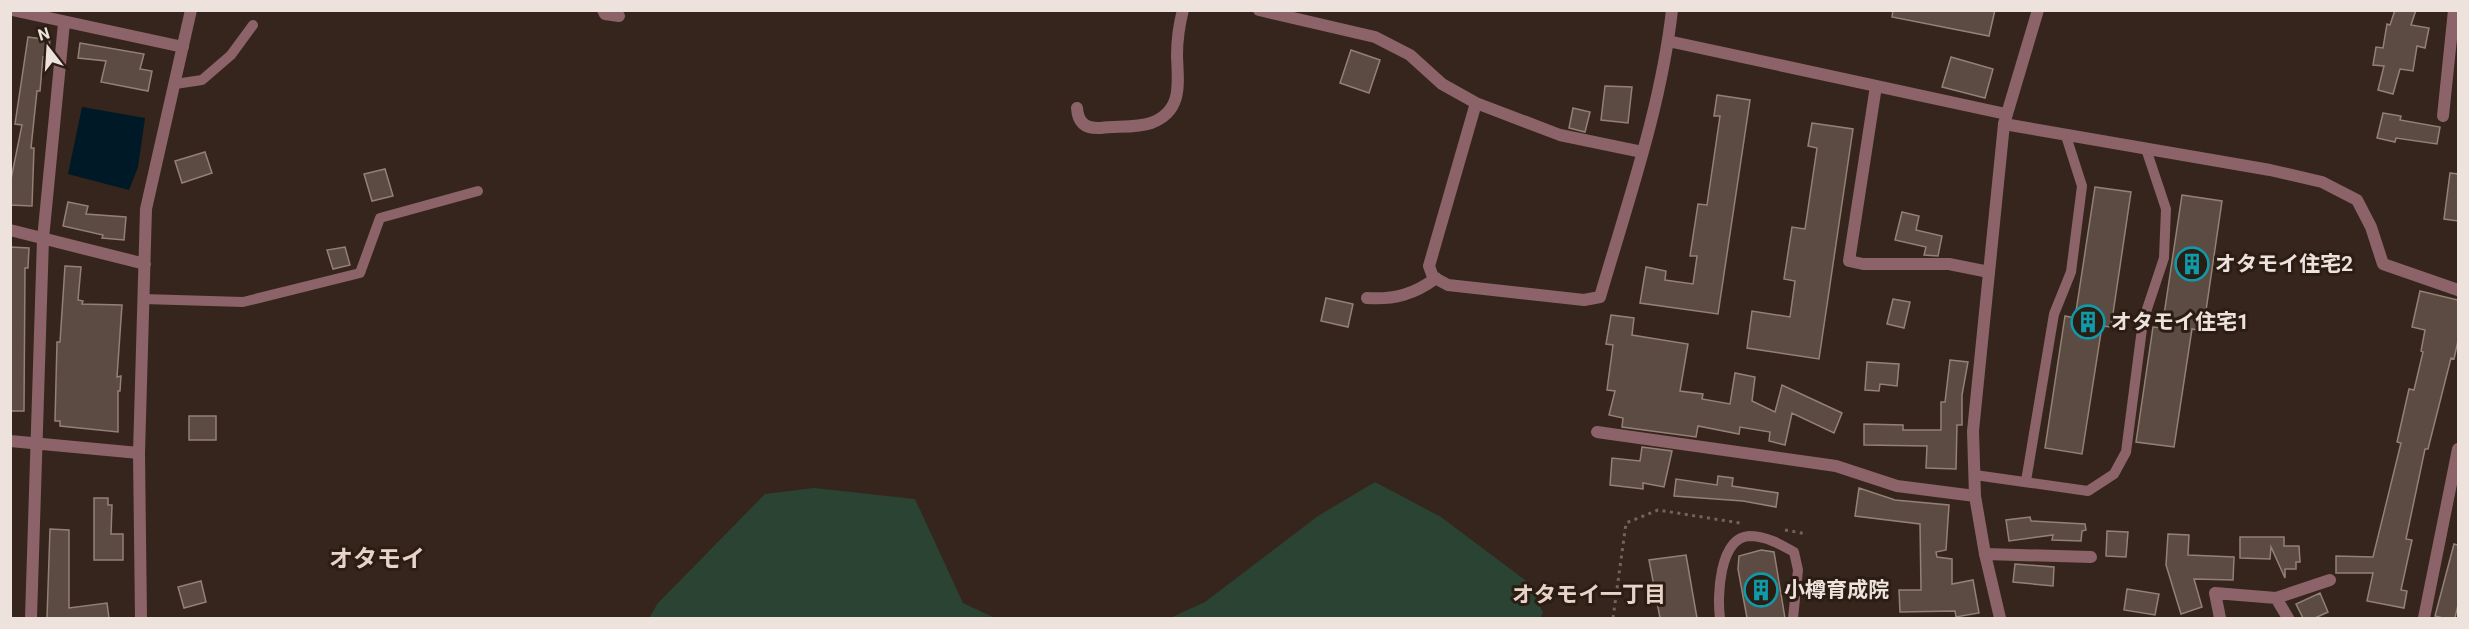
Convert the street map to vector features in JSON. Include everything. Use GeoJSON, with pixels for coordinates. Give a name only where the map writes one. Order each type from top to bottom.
{"type":"FeatureCollection","features":[{"type":"Feature","properties":{"kind":"street"},"geometry":{"type":"LineString","coordinates":[[12,10],[183,47]]}},
{"type":"Feature","properties":{"kind":"street"},"geometry":{"type":"LineString","coordinates":[[141,618],[139,453],[146,209],[191,10]]}},
{"type":"Feature","properties":{"kind":"street"},"geometry":{"type":"LineString","coordinates":[[603,10],[605,14],[619,16]]}},
{"type":"Feature","properties":{"kind":"street"},"geometry":{"type":"LineString","coordinates":[[1077,108],[1077,118],[1083,125],[1095,128],[1150,124],[1164,117],[1177,101],[1179,84],[1177,55],[1183,10]]}},
{"type":"Feature","properties":{"kind":"street"},"geometry":{"type":"LineString","coordinates":[[1259,10],[1375,37],[1410,55],[1442,84],[1476,103],[1560,135],[1642,152]]}},
{"type":"Feature","properties":{"kind":"street"},"geometry":{"type":"LineString","coordinates":[[1476,103],[1429,266],[1436,278],[1448,285],[1584,300],[1600,297],[1642,152],[1668,41],[1672,10]]}},
{"type":"Feature","properties":{"kind":"street"},"geometry":{"type":"LineString","coordinates":[[2000,618],[1984,554],[1975,496],[1973,431],[2005,119],[2038,10]]}},
{"type":"Feature","properties":{"kind":"street"},"geometry":{"type":"LineString","coordinates":[[2444,116],[2454,10]]}},
{"type":"Feature","properties":{"kind":"street"},"geometry":{"type":"LineString","coordinates":[[31,618],[39,444],[43,239],[64,23]]}},
{"type":"Feature","properties":{"kind":"street"},"geometry":{"type":"LineString","coordinates":[[1668,41],[1876,86],[2066,136],[2270,170],[2322,182],[2357,200],[2371,227],[2383,264],[2458,290]]}},
{"type":"Feature","properties":{"kind":"street"},"geometry":{"type":"LineString","coordinates":[[1876,86],[1849,261],[1863,264],[1949,264],[1989,272]]}},
{"type":"Feature","properties":{"kind":"street"},"geometry":{"type":"LineString","coordinates":[[10,230],[145,264]]}},
{"type":"Feature","properties":{"kind":"street"},"geometry":{"type":"LineString","coordinates":[[1367,298],[1382,299],[1410,294],[1420,291],[1436,278]]}},
{"type":"Feature","properties":{"kind":"street"},"geometry":{"type":"LineString","coordinates":[[1597,432],[1836,466],[1896,486],[1975,496]]}},
{"type":"Feature","properties":{"kind":"street"},"geometry":{"type":"LineString","coordinates":[[10,441],[139,453]]}},
{"type":"Feature","properties":{"kind":"street"},"geometry":{"type":"LineString","coordinates":[[2424,618],[2458,449]]}},
{"type":"Feature","properties":{"kind":"street"},"geometry":{"type":"LineString","coordinates":[[1984,554],[2091,557]]}},
{"type":"Feature","properties":{"kind":"street"},"geometry":{"type":"LineString","coordinates":[[2220,618],[2215,593],[2277,598],[2330,580]]}},
{"type":"Feature","properties":{"kind":"street"},"geometry":{"type":"LineString","coordinates":[[2277,598],[2288,618]]}},
{"type":"Feature","properties":{"kind":"lane"},"geometry":{"type":"LineString","coordinates":[[175,84],[202,80],[231,55],[253,25]]}},
{"type":"Feature","properties":{"kind":"lane"},"geometry":{"type":"LineString","coordinates":[[2026,481],[2054,314],[2071,272],[2082,186],[2066,136]]}},
{"type":"Feature","properties":{"kind":"lane"},"geometry":{"type":"LineString","coordinates":[[1975,475],[2088,490],[2114,474],[2126,453],[2143,321],[2164,258],[2166,209],[2146,149]]}},
{"type":"Feature","properties":{"kind":"lane"},"geometry":{"type":"LineString","coordinates":[[143,299],[243,302],[360,273],[380,218],[478,191]]}},
{"type":"Feature","properties":{"kind":"lane"},"geometry":{"type":"LineString","coordinates":[[1720,618],[1718,601],[1726,556],[1737,540],[1748,536],[1773,540],[1794,552],[1798,570],[1793,618]]}},
{"type":"Feature","properties":{"kind":"path"},"geometry":{"type":"LineString","coordinates":[[1613,618],[1626,523],[1658,510],[1749,525]]}},
{"type":"Feature","properties":{"kind":"path"},"geometry":{"type":"LineString","coordinates":[[1784,530],[1807,534]]}},
{"type":"Feature","properties":{"kind":"green space"},"geometry":{"type":"Polygon","coordinates":[[[1375,482],[1441,517],[1529,583],[1543,613],[1540,618],[1170,618],[1205,602],[1318,516],[1375,482]]]}},
{"type":"Feature","properties":{"kind":"green space"},"geometry":{"type":"Polygon","coordinates":[[[814,488],[915,499],[963,603],[995,618],[649,618],[658,603],[765,494],[814,488]]]}},
{"type":"Feature","properties":{"kind":"water"},"geometry":{"type":"Polygon","coordinates":[[[82,107],[145,118],[138,167],[129,190],[68,174],[82,107]]]}},
{"type":"Feature","properties":{"kind":"building"},"geometry":{"type":"Polygon","coordinates":[[[1893,10],[1995,10],[1989,36],[1892,17],[1893,10]]]}},
{"type":"Feature","properties":{"kind":"building"},"geometry":{"type":"Polygon","coordinates":[[[2395,10],[2416,10],[2411,25],[2429,28],[2425,48],[2417,46],[2413,71],[2400,69],[2393,94],[2378,90],[2384,66],[2373,65],[2376,47],[2383,48],[2387,24],[2390,25],[2395,10]]]}},
{"type":"Feature","properties":{"kind":"building"},"geometry":{"type":"Polygon","coordinates":[[[28,37],[50,40],[48,58],[43,57],[40,91],[37,91],[31,148],[34,148],[32,206],[10,205],[11,179],[22,125],[15,124],[28,37]]]}},
{"type":"Feature","properties":{"kind":"building"},"geometry":{"type":"Polygon","coordinates":[[[80,43],[144,54],[140,69],[152,71],[148,91],[101,82],[106,61],[78,58],[80,43]]]}},
{"type":"Feature","properties":{"kind":"building"},"geometry":{"type":"Polygon","coordinates":[[[1351,50],[1380,60],[1369,93],[1340,83],[1351,50]]]}},
{"type":"Feature","properties":{"kind":"building"},"geometry":{"type":"Polygon","coordinates":[[[1951,57],[1993,69],[1985,98],[1942,87],[1951,57]]]}},
{"type":"Feature","properties":{"kind":"building"},"geometry":{"type":"Polygon","coordinates":[[[1605,86],[1632,87],[1628,123],[1601,120],[1605,86]]]}},
{"type":"Feature","properties":{"kind":"building"},"geometry":{"type":"Polygon","coordinates":[[[1717,95],[1750,100],[1718,314],[1640,303],[1646,267],[1666,271],[1665,280],[1693,284],[1697,256],[1690,256],[1698,204],[1707,205],[1720,116],[1714,116],[1717,95]]]}},
{"type":"Feature","properties":{"kind":"building"},"geometry":{"type":"Polygon","coordinates":[[[1573,108],[1590,112],[1585,132],[1569,128],[1573,108]]]}},
{"type":"Feature","properties":{"kind":"building"},"geometry":{"type":"Polygon","coordinates":[[[2383,113],[2401,116],[2400,120],[2440,127],[2437,144],[2396,138],[2395,142],[2377,138],[2383,113]]]}},
{"type":"Feature","properties":{"kind":"building"},"geometry":{"type":"Polygon","coordinates":[[[1812,123],[1853,129],[1819,359],[1747,348],[1752,311],[1790,317],[1795,281],[1784,279],[1792,227],[1805,229],[1817,148],[1808,146],[1812,123]]]}},
{"type":"Feature","properties":{"kind":"building"},"geometry":{"type":"Polygon","coordinates":[[[205,152],[212,173],[182,183],[175,161],[205,152]]]}},
{"type":"Feature","properties":{"kind":"building"},"geometry":{"type":"Polygon","coordinates":[[[385,169],[393,196],[372,201],[364,174],[385,169]]]}},
{"type":"Feature","properties":{"kind":"building"},"geometry":{"type":"Polygon","coordinates":[[[2450,173],[2458,174],[2458,221],[2444,219],[2450,173]]]}},
{"type":"Feature","properties":{"kind":"building","name":"オタモイ住宅1"},"geometry":{"type":"Polygon","coordinates":[[[2095,187],[2131,192],[2111,327],[2102,326],[2082,454],[2045,448],[2065,316],[2075,318],[2095,187]]]}},
{"type":"Feature","properties":{"kind":"building","name":"オタモイ住宅2"},"geometry":{"type":"Polygon","coordinates":[[[2182,195],[2222,201],[2203,331],[2192,329],[2174,447],[2136,442],[2153,327],[2162,328],[2182,195]]]}},
{"type":"Feature","properties":{"kind":"building"},"geometry":{"type":"Polygon","coordinates":[[[68,202],[88,206],[86,214],[126,217],[124,240],[102,238],[103,235],[63,226],[68,202]]]}},
{"type":"Feature","properties":{"kind":"building"},"geometry":{"type":"Polygon","coordinates":[[[1902,212],[1919,216],[1916,230],[1942,236],[1938,256],[1924,255],[1926,247],[1895,240],[1902,212]]]}},
{"type":"Feature","properties":{"kind":"building"},"geometry":{"type":"Polygon","coordinates":[[[10,247],[29,248],[28,268],[25,268],[24,411],[10,411],[10,247]]]}},
{"type":"Feature","properties":{"kind":"building"},"geometry":{"type":"Polygon","coordinates":[[[345,247],[350,265],[333,269],[327,250],[345,247]]]}},
{"type":"Feature","properties":{"kind":"building"},"geometry":{"type":"Polygon","coordinates":[[[65,266],[81,267],[78,300],[83,301],[82,304],[122,305],[117,377],[121,376],[120,391],[118,391],[118,432],[60,426],[60,421],[55,421],[57,342],[60,342],[65,266]]]}},
{"type":"Feature","properties":{"kind":"building"},"geometry":{"type":"Polygon","coordinates":[[[2420,291],[2458,300],[2458,341],[2454,359],[2451,358],[2428,449],[2425,449],[2406,539],[2412,540],[2401,590],[2407,591],[2404,608],[2367,601],[2373,573],[2336,573],[2336,556],[2373,557],[2401,443],[2397,442],[2409,389],[2414,390],[2423,352],[2421,351],[2425,330],[2412,327],[2420,291]]]}},
{"type":"Feature","properties":{"kind":"building"},"geometry":{"type":"Polygon","coordinates":[[[1326,298],[1353,304],[1348,327],[1321,321],[1326,298]]]}},
{"type":"Feature","properties":{"kind":"building"},"geometry":{"type":"Polygon","coordinates":[[[1893,299],[1910,302],[1904,328],[1887,324],[1893,299]]]}},
{"type":"Feature","properties":{"kind":"building"},"geometry":{"type":"Polygon","coordinates":[[[1611,315],[1634,318],[1632,335],[1688,344],[1680,391],[1703,394],[1702,399],[1730,404],[1735,373],[1755,377],[1752,401],[1775,412],[1782,385],[1842,413],[1834,433],[1792,413],[1785,445],[1769,441],[1770,432],[1740,427],[1739,434],[1698,426],[1696,437],[1622,427],[1623,418],[1609,415],[1615,391],[1607,390],[1613,345],[1606,344],[1611,315]]]}},
{"type":"Feature","properties":{"kind":"building"},"geometry":{"type":"Polygon","coordinates":[[[1950,360],[1968,362],[1962,395],[1962,425],[1957,425],[1956,469],[1926,468],[1927,446],[1864,445],[1864,424],[1903,425],[1903,430],[1941,430],[1941,402],[1945,402],[1950,360]]]}},
{"type":"Feature","properties":{"kind":"building"},"geometry":{"type":"Polygon","coordinates":[[[1867,362],[1899,364],[1897,386],[1880,384],[1879,391],[1865,390],[1867,362]]]}},
{"type":"Feature","properties":{"kind":"building"},"geometry":{"type":"Polygon","coordinates":[[[189,416],[216,416],[216,440],[189,440],[189,416]]]}},
{"type":"Feature","properties":{"kind":"building"},"geometry":{"type":"Polygon","coordinates":[[[1642,447],[1672,451],[1664,487],[1643,483],[1643,489],[1610,485],[1612,458],[1640,461],[1642,447]]]}},
{"type":"Feature","properties":{"kind":"building"},"geometry":{"type":"Polygon","coordinates":[[[1718,476],[1733,478],[1732,486],[1778,493],[1776,507],[1743,501],[1674,496],[1676,479],[1717,485],[1718,476]]]}},
{"type":"Feature","properties":{"kind":"building"},"geometry":{"type":"Polygon","coordinates":[[[1859,488],[1895,500],[1949,505],[1946,550],[1936,552],[1937,557],[1952,559],[1952,584],[1973,580],[1979,613],[1956,617],[1955,611],[1900,612],[1899,590],[1921,590],[1920,524],[1855,516],[1859,488]]]}},
{"type":"Feature","properties":{"kind":"building"},"geometry":{"type":"Polygon","coordinates":[[[94,498],[108,498],[108,505],[112,505],[111,534],[123,534],[123,560],[94,560],[94,498]]]}},
{"type":"Feature","properties":{"kind":"building"},"geometry":{"type":"Polygon","coordinates":[[[2030,517],[2031,521],[2085,524],[2086,530],[2082,531],[2081,541],[2052,540],[2053,535],[2009,541],[2006,520],[2030,517]]]}},
{"type":"Feature","properties":{"kind":"building"},"geometry":{"type":"Polygon","coordinates":[[[50,529],[69,530],[69,608],[107,603],[109,618],[47,618],[50,529]]]}},
{"type":"Feature","properties":{"kind":"building"},"geometry":{"type":"Polygon","coordinates":[[[2107,531],[2128,532],[2126,557],[2106,556],[2107,531]]]}},
{"type":"Feature","properties":{"kind":"building"},"geometry":{"type":"Polygon","coordinates":[[[2168,534],[2189,535],[2188,555],[2234,557],[2233,580],[2194,579],[2202,607],[2181,614],[2166,565],[2168,534]]]}},
{"type":"Feature","properties":{"kind":"building"},"geometry":{"type":"Polygon","coordinates":[[[2240,537],[2284,537],[2284,546],[2299,546],[2300,562],[2296,562],[2296,569],[2285,569],[2285,578],[2271,547],[2270,559],[2240,558],[2240,537]]]}},
{"type":"Feature","properties":{"kind":"building"},"geometry":{"type":"Polygon","coordinates":[[[2454,544],[2458,545],[2458,605],[2455,618],[2443,618],[2435,616],[2454,544]]]}},
{"type":"Feature","properties":{"kind":"building","name":"小樽育成院"},"geometry":{"type":"Polygon","coordinates":[[[1761,550],[1774,552],[1785,618],[1747,618],[1738,569],[1739,556],[1761,550]]]}},
{"type":"Feature","properties":{"kind":"building"},"geometry":{"type":"Polygon","coordinates":[[[1686,555],[1697,618],[1660,618],[1649,560],[1686,555]]]}},
{"type":"Feature","properties":{"kind":"building"},"geometry":{"type":"Polygon","coordinates":[[[2015,564],[2054,567],[2053,586],[2013,582],[2015,564]]]}},
{"type":"Feature","properties":{"kind":"building"},"geometry":{"type":"Polygon","coordinates":[[[201,581],[206,602],[184,608],[178,587],[201,581]]]}},
{"type":"Feature","properties":{"kind":"building"},"geometry":{"type":"Polygon","coordinates":[[[2127,589],[2159,594],[2155,615],[2124,610],[2127,589]]]}},
{"type":"Feature","properties":{"kind":"building"},"geometry":{"type":"Polygon","coordinates":[[[2320,593],[2328,612],[2315,618],[2303,618],[2296,604],[2320,593]]]}},
{"type":"Feature","properties":{"kind":"place","name":"オタモイ住宅2"},"geometry":{"type":"Point","coordinates":[2192,264]}},
{"type":"Feature","properties":{"kind":"place","name":"オタモイ住宅1"},"geometry":{"type":"Point","coordinates":[2088,322]}},
{"type":"Feature","properties":{"kind":"place","name":"小樽育成院"},"geometry":{"type":"Point","coordinates":[1761,590]}},
{"type":"Feature","properties":{"kind":"district","name":"オタモイ"},"geometry":{"type":"Point","coordinates":[377,559]}},
{"type":"Feature","properties":{"kind":"district","name":"オタモイ一丁目"},"geometry":{"type":"Point","coordinates":[1589,594]}}]}
